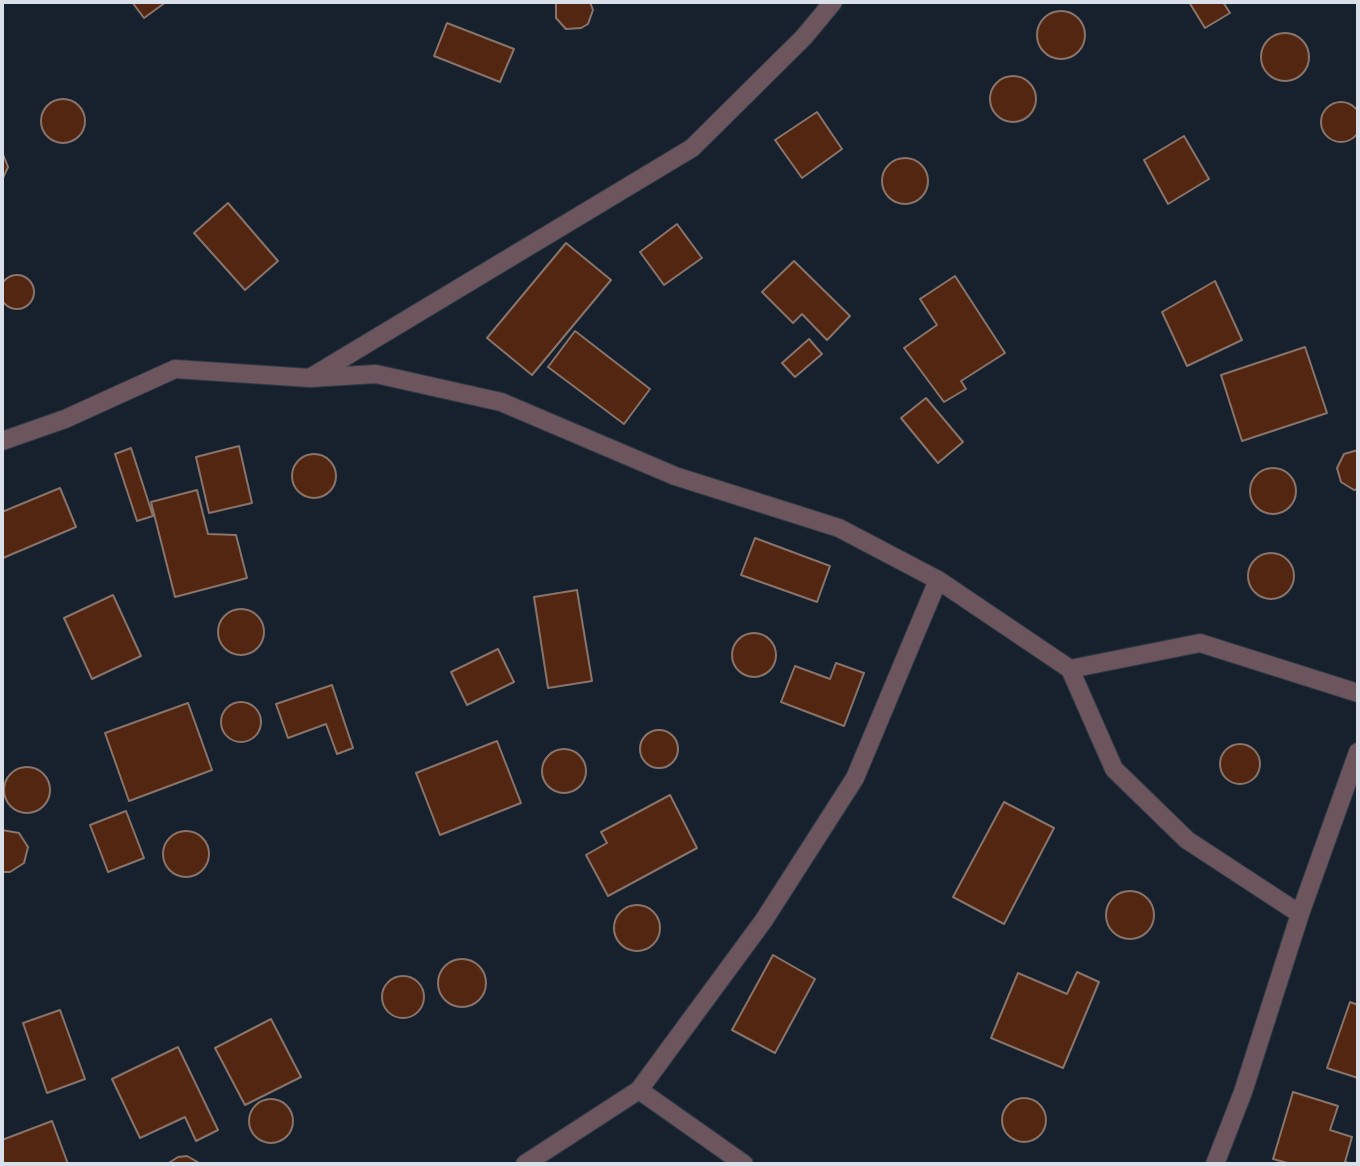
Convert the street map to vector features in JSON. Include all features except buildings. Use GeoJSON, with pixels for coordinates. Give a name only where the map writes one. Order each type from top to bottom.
{"type":"FeatureCollection","features":[{"type":"Feature","properties":{"kind":"street"},"geometry":{"type":"LineString","coordinates":[[310,378],[692,149],[804,37],[833,2]]}},
{"type":"Feature","properties":{"kind":"street"},"geometry":{"type":"LineString","coordinates":[[2,441],[65,419],[175,369],[310,378],[376,374],[501,402],[676,476],[839,528],[938,580],[1070,669],[1114,769],[1187,840],[1300,914]]}},
{"type":"Feature","properties":{"kind":"street"},"geometry":{"type":"LineString","coordinates":[[526,1164],[639,1090],[764,920],[855,778],[938,580]]}},
{"type":"Feature","properties":{"kind":"street"},"geometry":{"type":"LineString","coordinates":[[1070,669],[1200,643],[1358,694]]}},
{"type":"Feature","properties":{"kind":"street"},"geometry":{"type":"LineString","coordinates":[[1215,1164],[1243,1092],[1300,914],[1356,763]]}},
{"type":"Feature","properties":{"kind":"street"},"geometry":{"type":"LineString","coordinates":[[639,1090],[744,1164]]}}]}
